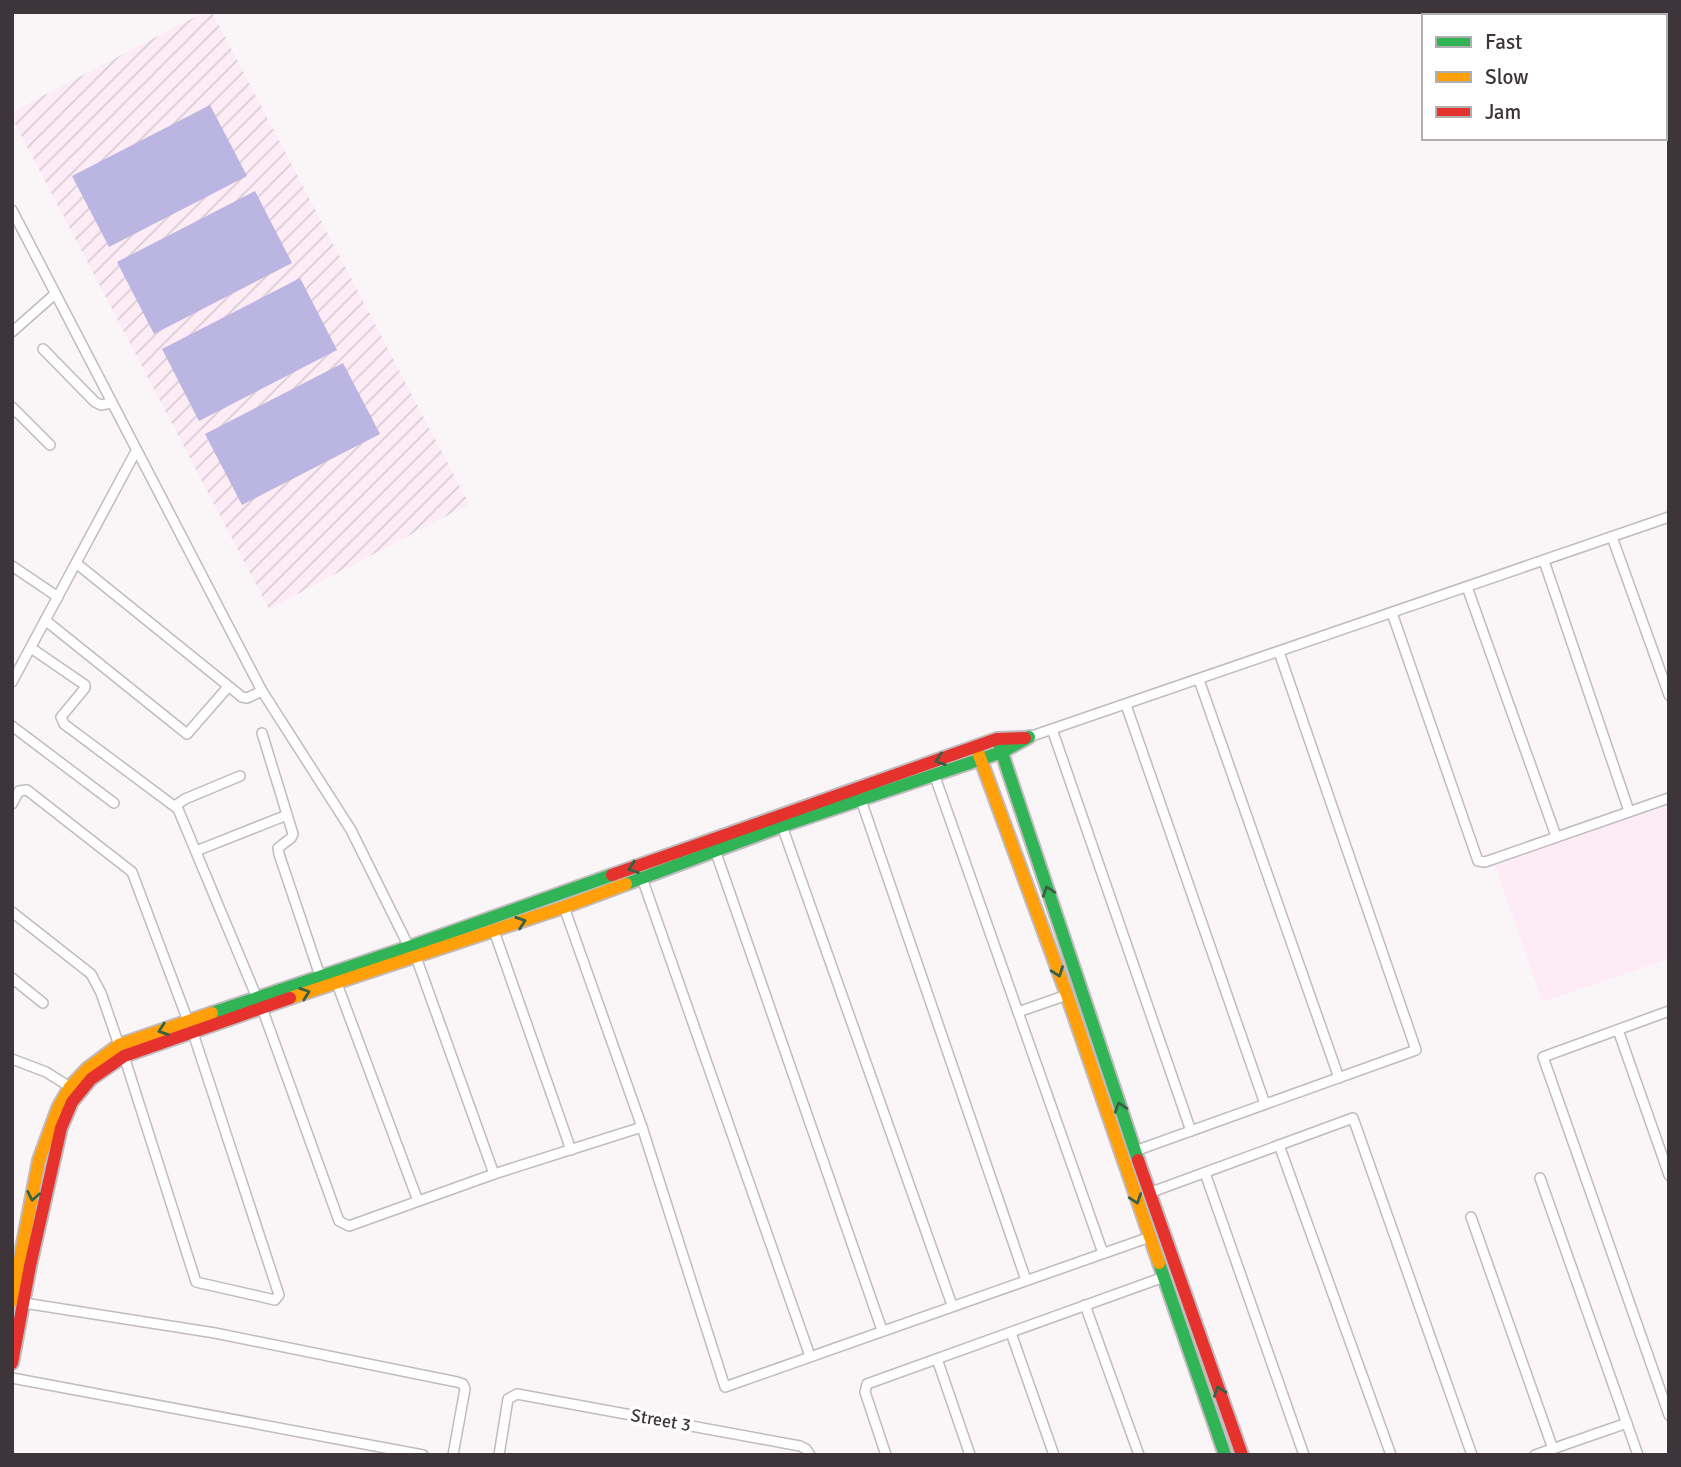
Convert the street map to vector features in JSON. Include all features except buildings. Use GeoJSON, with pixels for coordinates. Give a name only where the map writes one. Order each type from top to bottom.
{"type":"FeatureCollection","features":[{"type":"Feature","properties":{"kind":"street"},"geometry":{"type":"LineString","coordinates":[[12,210],[262,691],[351,830],[412,952],[494,1174]]}},
{"type":"Feature","properties":{"kind":"street"},"geometry":{"type":"LineString","coordinates":[[12,332],[55,294]]}},
{"type":"Feature","properties":{"kind":"street"},"geometry":{"type":"LineString","coordinates":[[43,349],[95,402],[100,405],[111,403]]}},
{"type":"Feature","properties":{"kind":"street"},"geometry":{"type":"LineString","coordinates":[[12,407],[50,445]]}},
{"type":"Feature","properties":{"kind":"street"},"geometry":{"type":"LineString","coordinates":[[12,681],[136,451]]}},
{"type":"Feature","properties":{"kind":"street"},"geometry":{"type":"LineString","coordinates":[[12,1363],[37,1170],[54,1115],[71,1087],[90,1066],[122,1051],[220,1016],[337,981],[412,952],[978,753],[1126,705],[1669,517]]}},
{"type":"Feature","properties":{"kind":"street"},"geometry":{"type":"LineString","coordinates":[[1612,537],[1669,695]]}},
{"type":"Feature","properties":{"kind":"street"},"geometry":{"type":"LineString","coordinates":[[1544,561],[1629,811]]}},
{"type":"Feature","properties":{"kind":"street"},"geometry":{"type":"LineString","coordinates":[[76,563],[242,697],[247,698],[262,691]]}},
{"type":"Feature","properties":{"kind":"street"},"geometry":{"type":"LineString","coordinates":[[12,566],[58,597]]}},
{"type":"Feature","properties":{"kind":"street"},"geometry":{"type":"LineString","coordinates":[[1467,587],[1556,836]]}},
{"type":"Feature","properties":{"kind":"street"},"geometry":{"type":"LineString","coordinates":[[1392,613],[1478,861],[1485,862],[1669,797]]}},
{"type":"Feature","properties":{"kind":"street"},"geometry":{"type":"LineString","coordinates":[[46,620],[185,733],[190,732],[228,687]]}},
{"type":"Feature","properties":{"kind":"street"},"geometry":{"type":"LineString","coordinates":[[31,648],[85,685],[61,717],[64,724],[175,806],[260,1003],[339,1221],[343,1225],[349,1226],[494,1174],[642,1127]]}},
{"type":"Feature","properties":{"kind":"street"},"geometry":{"type":"LineString","coordinates":[[1135,1152],[1416,1050],[1279,652]]}},
{"type":"Feature","properties":{"kind":"street"},"geometry":{"type":"LineString","coordinates":[[1199,680],[1339,1078]]}},
{"type":"Feature","properties":{"kind":"street"},"geometry":{"type":"LineString","coordinates":[[1126,705],[1265,1104]]}},
{"type":"Feature","properties":{"kind":"street"},"geometry":{"type":"LineString","coordinates":[[12,726],[114,803]]}},
{"type":"Feature","properties":{"kind":"street"},"geometry":{"type":"LineString","coordinates":[[1052,729],[1191,1131]]}},
{"type":"Feature","properties":{"kind":"street"},"geometry":{"type":"LineString","coordinates":[[262,733],[293,834],[278,848],[279,854],[320,976]]}},
{"type":"Feature","properties":{"kind":"street"},"geometry":{"type":"LineString","coordinates":[[999,746],[1149,1193],[1242,1455]]}},
{"type":"Feature","properties":{"kind":"street"},"geometry":{"type":"LineString","coordinates":[[260,1003],[320,976],[494,931],[564,907],[642,878],[677,858],[715,850],[861,800],[934,774],[978,753]]}},
{"type":"Feature","properties":{"kind":"street"},"geometry":{"type":"LineString","coordinates":[[978,753],[1067,995],[1225,1455]]}},
{"type":"Feature","properties":{"kind":"street"},"geometry":{"type":"LineString","coordinates":[[934,774],[1103,1253]]}},
{"type":"Feature","properties":{"kind":"street"},"geometry":{"type":"LineString","coordinates":[[175,806],[185,799],[240,776]]}},
{"type":"Feature","properties":{"kind":"street"},"geometry":{"type":"LineString","coordinates":[[12,804],[19,791],[27,790],[132,872],[191,1027],[279,1296],[275,1300],[196,1282],[101,993],[90,974],[12,912]]}},
{"type":"Feature","properties":{"kind":"street"},"geometry":{"type":"LineString","coordinates":[[861,800],[1026,1280]]}},
{"type":"Feature","properties":{"kind":"street"},"geometry":{"type":"LineString","coordinates":[[195,851],[287,815]]}},
{"type":"Feature","properties":{"kind":"street"},"geometry":{"type":"LineString","coordinates":[[782,826],[952,1305]]}},
{"type":"Feature","properties":{"kind":"street"},"geometry":{"type":"LineString","coordinates":[[715,850],[882,1330]]}},
{"type":"Feature","properties":{"kind":"street"},"geometry":{"type":"LineString","coordinates":[[642,878],[810,1356]]}},
{"type":"Feature","properties":{"kind":"street"},"geometry":{"type":"LineString","coordinates":[[564,907],[642,1127],[725,1387],[1150,1237]]}},
{"type":"Feature","properties":{"kind":"street"},"geometry":{"type":"LineString","coordinates":[[494,931],[571,1150]]}},
{"type":"Feature","properties":{"kind":"street"},"geometry":{"type":"LineString","coordinates":[[12,978],[43,1003]]}},
{"type":"Feature","properties":{"kind":"street"},"geometry":{"type":"LineString","coordinates":[[337,981],[418,1201]]}},
{"type":"Feature","properties":{"kind":"street"},"geometry":{"type":"LineString","coordinates":[[1018,1012],[1067,995]]}},
{"type":"Feature","properties":{"kind":"street"},"geometry":{"type":"LineString","coordinates":[[1668,1413],[1544,1057],[1669,1011]]}},
{"type":"Feature","properties":{"kind":"street"},"geometry":{"type":"LineString","coordinates":[[1618,1030],[1669,1175]]}},
{"type":"Feature","properties":{"kind":"street"},"geometry":{"type":"LineString","coordinates":[[18,1302],[61,1128],[72,1102],[91,1079],[122,1051]]}},
{"type":"Feature","properties":{"kind":"street"},"geometry":{"type":"LineString","coordinates":[[12,1059],[46,1072],[71,1087]]}},
{"type":"Feature","properties":{"kind":"street"},"geometry":{"type":"LineString","coordinates":[[1149,1193],[1353,1118],[1472,1455]]}},
{"type":"Feature","properties":{"kind":"street"},"geometry":{"type":"LineString","coordinates":[[1279,1145],[1391,1455]]}},
{"type":"Feature","properties":{"kind":"street"},"geometry":{"type":"LineString","coordinates":[[1205,1172],[1304,1455]]}},
{"type":"Feature","properties":{"kind":"street"},"geometry":{"type":"LineString","coordinates":[[1540,1178],[1638,1455]]}},
{"type":"Feature","properties":{"kind":"street"},"geometry":{"type":"LineString","coordinates":[[1471,1217],[1553,1449]]}},
{"type":"Feature","properties":{"kind":"street"},"geometry":{"type":"LineString","coordinates":[[886,1455],[864,1388],[867,1384],[1164,1277]]}},
{"type":"Feature","properties":{"kind":"street"},"geometry":{"type":"LineString","coordinates":[[18,1302],[215,1333],[463,1384],[465,1389],[453,1455]]}},
{"type":"Feature","properties":{"kind":"street"},"geometry":{"type":"LineString","coordinates":[[1085,1305],[1139,1455]]}},
{"type":"Feature","properties":{"kind":"street"},"geometry":{"type":"LineString","coordinates":[[1011,1333],[1054,1455]]}},
{"type":"Feature","properties":{"kind":"street"},"geometry":{"type":"LineString","coordinates":[[937,1359],[970,1455]]}},
{"type":"Feature","properties":{"kind":"street"},"geometry":{"type":"LineString","coordinates":[[12,1378],[423,1455]]}},
{"type":"Feature","properties":{"kind":"street"},"geometry":{"type":"LineString","coordinates":[[499,1455],[508,1399],[517,1394],[800,1446],[806,1448],[810,1455]]}},
{"type":"Feature","properties":{"kind":"street"},"geometry":{"type":"LineString","coordinates":[[1535,1455],[1628,1423]]}},
{"type":"Feature","properties":{"kind":"shaded area"},"geometry":{"type":"Polygon","coordinates":[[[204,12],[212,12],[469,504],[269,609],[12,118],[12,112],[204,12]]]}},
{"type":"Feature","properties":{"kind":"shaded area"},"geometry":{"type":"Polygon","coordinates":[[[210,105],[247,176],[109,247],[72,176],[210,105]]]}},
{"type":"Feature","properties":{"kind":"shaded area"},"geometry":{"type":"Polygon","coordinates":[[[255,191],[292,263],[154,334],[117,262],[255,191]]]}},
{"type":"Feature","properties":{"kind":"shaded area"},"geometry":{"type":"Polygon","coordinates":[[[300,278],[337,350],[199,421],[162,349],[300,278]]]}},
{"type":"Feature","properties":{"kind":"shaded area"},"geometry":{"type":"Polygon","coordinates":[[[343,363],[380,434],[242,505],[205,434],[343,363]]]}},
{"type":"Feature","properties":{"kind":"shaded area"},"geometry":{"type":"Polygon","coordinates":[[[1669,804],[1669,959],[1542,1002],[1495,865],[1669,804]]]}},
{"type":"Feature","properties":{"kind":"traffic: fast"},"geometry":{"type":"LineString","coordinates":[[626,884],[782,826],[1002,752],[1029,737]]}},
{"type":"Feature","properties":{"kind":"traffic: fast"},"geometry":{"type":"LineString","coordinates":[[1000,747],[1138,1160]]}},
{"type":"Feature","properties":{"kind":"traffic: fast"},"geometry":{"type":"LineString","coordinates":[[212,1013],[612,875]]}},
{"type":"Feature","properties":{"kind":"traffic: fast"},"geometry":{"type":"LineString","coordinates":[[1159,1263],[1225,1455]]}},
{"type":"Feature","properties":{"kind":"traffic: slow"},"geometry":{"type":"LineString","coordinates":[[978,752],[1067,995],[1159,1263]]}},
{"type":"Feature","properties":{"kind":"traffic: slow"},"geometry":{"type":"LineString","coordinates":[[290,998],[626,884]]}},
{"type":"Feature","properties":{"kind":"traffic: slow"},"geometry":{"type":"LineString","coordinates":[[12,1301],[39,1160],[58,1108],[70,1087],[87,1069],[119,1045],[212,1013]]}},
{"type":"Feature","properties":{"kind":"traffic: jam"},"geometry":{"type":"LineString","coordinates":[[612,875],[997,739],[1025,738]]}},
{"type":"Feature","properties":{"kind":"traffic: jam"},"geometry":{"type":"LineString","coordinates":[[12,1363],[30,1266],[61,1128],[72,1102],[91,1079],[124,1056],[290,998]]}},
{"type":"Feature","properties":{"kind":"traffic: jam"},"geometry":{"type":"LineString","coordinates":[[1138,1160],[1242,1455]]}}]}
